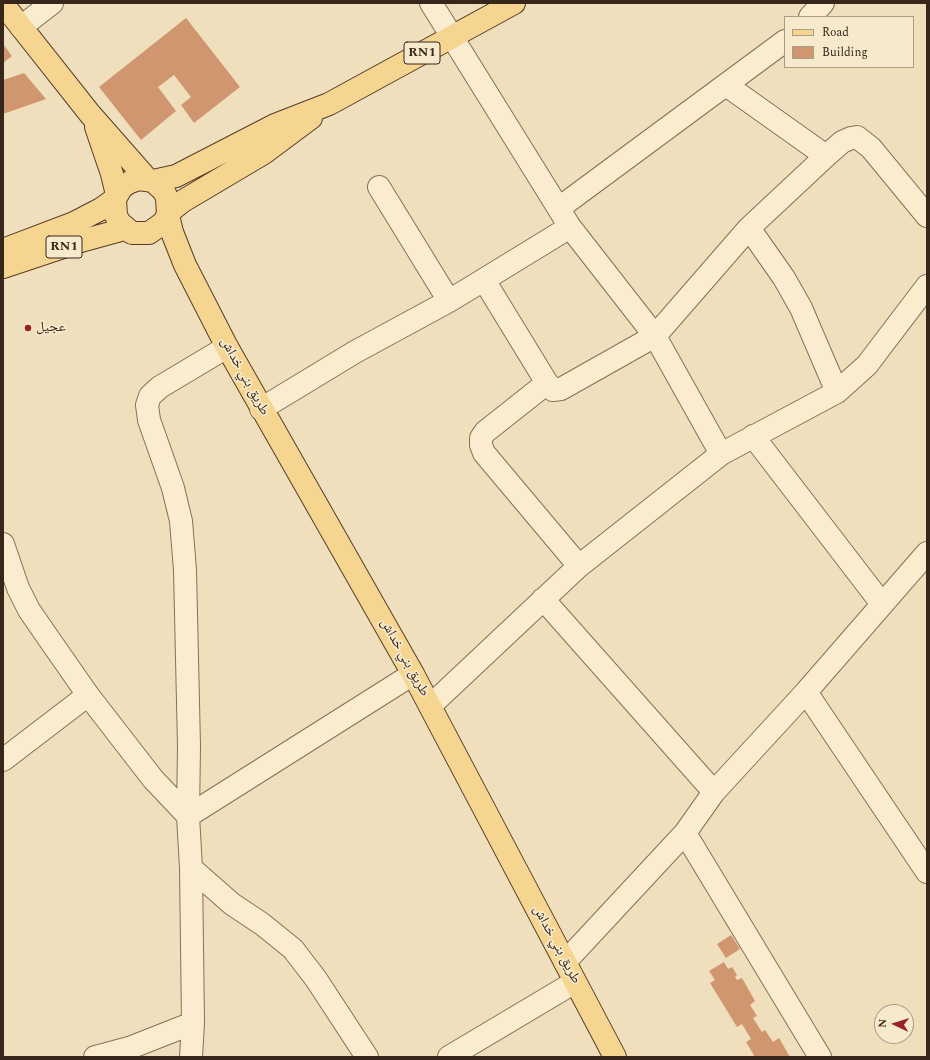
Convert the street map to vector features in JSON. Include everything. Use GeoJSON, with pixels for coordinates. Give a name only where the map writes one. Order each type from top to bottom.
{"type":"FeatureCollection","features":[{"type":"Feature","properties":{"kind":"main road","name":"RN1"},"geometry":{"type":"LineString","coordinates":[[150,181],[176,176],[275,125],[329,104],[514,3]]}},
{"type":"Feature","properties":{"kind":"main road"},"geometry":{"type":"LineString","coordinates":[[3,4],[90,114],[150,181]]}},
{"type":"Feature","properties":{"kind":"main road","name":"RN1"},"geometry":{"type":"LineString","coordinates":[[168,214],[183,201],[264,153],[298,130],[329,104]]}},
{"type":"Feature","properties":{"kind":"main road"},"geometry":{"type":"LineString","coordinates":[[90,114],[106,153],[116,197],[116,216],[133,232],[149,233],[157,229],[163,223],[168,214],[167,198],[159,186],[150,181],[139,179],[130,182],[122,187],[116,197]]}},
{"type":"Feature","properties":{"kind":"main road","name":"RN1"},"geometry":{"type":"LineString","coordinates":[[3,250],[74,223],[101,209],[116,197]]}},
{"type":"Feature","properties":{"kind":"main road","name":"طريق بني خداش"},"geometry":{"type":"LineString","coordinates":[[168,214],[184,265],[227,347],[261,409],[359,576],[413,674],[615,1057]]}},
{"type":"Feature","properties":{"kind":"main road","name":"RN1"},"geometry":{"type":"LineString","coordinates":[[3,268],[80,241],[133,232]]}},
{"type":"Feature","properties":{"kind":"main road","name":"طريق بني خداش"},"geometry":{"type":"LineString","coordinates":[[133,232],[165,246],[184,265]]}},
{"type":"Feature","properties":{"kind":"street"},"geometry":{"type":"LineString","coordinates":[[20,27],[52,3]]}},
{"type":"Feature","properties":{"kind":"street"},"geometry":{"type":"LineString","coordinates":[[431,3],[570,227],[655,336],[721,454]]}},
{"type":"Feature","properties":{"kind":"street"},"geometry":{"type":"LineString","coordinates":[[811,16],[823,3]]}},
{"type":"Feature","properties":{"kind":"street"},"geometry":{"type":"LineString","coordinates":[[559,208],[784,42]]}},
{"type":"Feature","properties":{"kind":"street"},"geometry":{"type":"LineString","coordinates":[[726,85],[826,156]]}},
{"type":"Feature","properties":{"kind":"street"},"geometry":{"type":"LineString","coordinates":[[484,280],[547,383],[553,390],[561,389],[655,336],[749,228],[842,142],[857,137],[871,148],[927,216]]}},
{"type":"Feature","properties":{"kind":"street"},"geometry":{"type":"LineString","coordinates":[[379,187],[450,301]]}},
{"type":"Feature","properties":{"kind":"street"},"geometry":{"type":"LineString","coordinates":[[261,409],[355,352],[450,301],[570,227]]}},
{"type":"Feature","properties":{"kind":"street"},"geometry":{"type":"LineString","coordinates":[[749,228],[784,278],[801,308],[838,392]]}},
{"type":"Feature","properties":{"kind":"street"},"geometry":{"type":"LineString","coordinates":[[430,706],[542,599],[579,566],[721,454],[838,392],[867,365],[927,286]]}},
{"type":"Feature","properties":{"kind":"street"},"geometry":{"type":"LineString","coordinates":[[191,1057],[193,1023],[191,868],[188,816],[189,746],[185,570],[182,521],[171,480],[149,420],[147,405],[150,396],[160,387],[227,347]]}},
{"type":"Feature","properties":{"kind":"street"},"geometry":{"type":"LineString","coordinates":[[547,383],[485,432],[481,438],[481,445],[484,453],[579,566]]}},
{"type":"Feature","properties":{"kind":"street"},"geometry":{"type":"LineString","coordinates":[[754,436],[882,604]]}},
{"type":"Feature","properties":{"kind":"street"},"geometry":{"type":"LineString","coordinates":[[3,544],[11,592],[29,610],[88,695],[153,779],[188,816]]}},
{"type":"Feature","properties":{"kind":"street"},"geometry":{"type":"LineString","coordinates":[[565,962],[685,833],[714,792],[806,692],[882,604],[926,556]]}},
{"type":"Feature","properties":{"kind":"street"},"geometry":{"type":"LineString","coordinates":[[542,599],[714,792]]}},
{"type":"Feature","properties":{"kind":"street"},"geometry":{"type":"LineString","coordinates":[[188,816],[413,674]]}},
{"type":"Feature","properties":{"kind":"street"},"geometry":{"type":"LineString","coordinates":[[806,692],[927,872]]}},
{"type":"Feature","properties":{"kind":"street"},"geometry":{"type":"LineString","coordinates":[[3,760],[88,695]]}},
{"type":"Feature","properties":{"kind":"street"},"geometry":{"type":"LineString","coordinates":[[685,833],[820,1057]]}},
{"type":"Feature","properties":{"kind":"street"},"geometry":{"type":"LineString","coordinates":[[191,868],[232,904],[262,924],[292,949],[316,979],[367,1057]]}},
{"type":"Feature","properties":{"kind":"street"},"geometry":{"type":"LineString","coordinates":[[449,1057],[575,982]]}},
{"type":"Feature","properties":{"kind":"street"},"geometry":{"type":"LineString","coordinates":[[95,1057],[132,1047],[193,1023]]}},
{"type":"Feature","properties":{"kind":"building"},"geometry":{"type":"Polygon","coordinates":[[[186,18],[240,87],[194,123],[181,105],[191,97],[174,75],[158,87],[176,111],[141,140],[99,87],[186,18]]]}},
{"type":"Feature","properties":{"kind":"building"},"geometry":{"type":"Polygon","coordinates":[[[3,44],[12,56],[3,63],[3,44]]]}},
{"type":"Feature","properties":{"kind":"building"},"geometry":{"type":"Polygon","coordinates":[[[24,73],[46,99],[3,114],[3,80],[24,73]]]}},
{"type":"Feature","properties":{"kind":"building"},"geometry":{"type":"Polygon","coordinates":[[[731,935],[740,949],[726,958],[717,944],[731,935]]]}},
{"type":"Feature","properties":{"kind":"building"},"geometry":{"type":"Polygon","coordinates":[[[724,962],[728,969],[732,967],[737,975],[735,977],[737,980],[742,978],[755,1001],[750,1005],[757,1016],[753,1018],[762,1032],[765,1030],[773,1042],[779,1038],[790,1057],[755,1057],[746,1042],[751,1039],[742,1024],[737,1027],[710,983],[715,980],[709,971],[724,962]]]}},
{"type":"Feature","properties":{"kind":"place","name":"عجيل"},"geometry":{"type":"Point","coordinates":[28,328]}}]}
